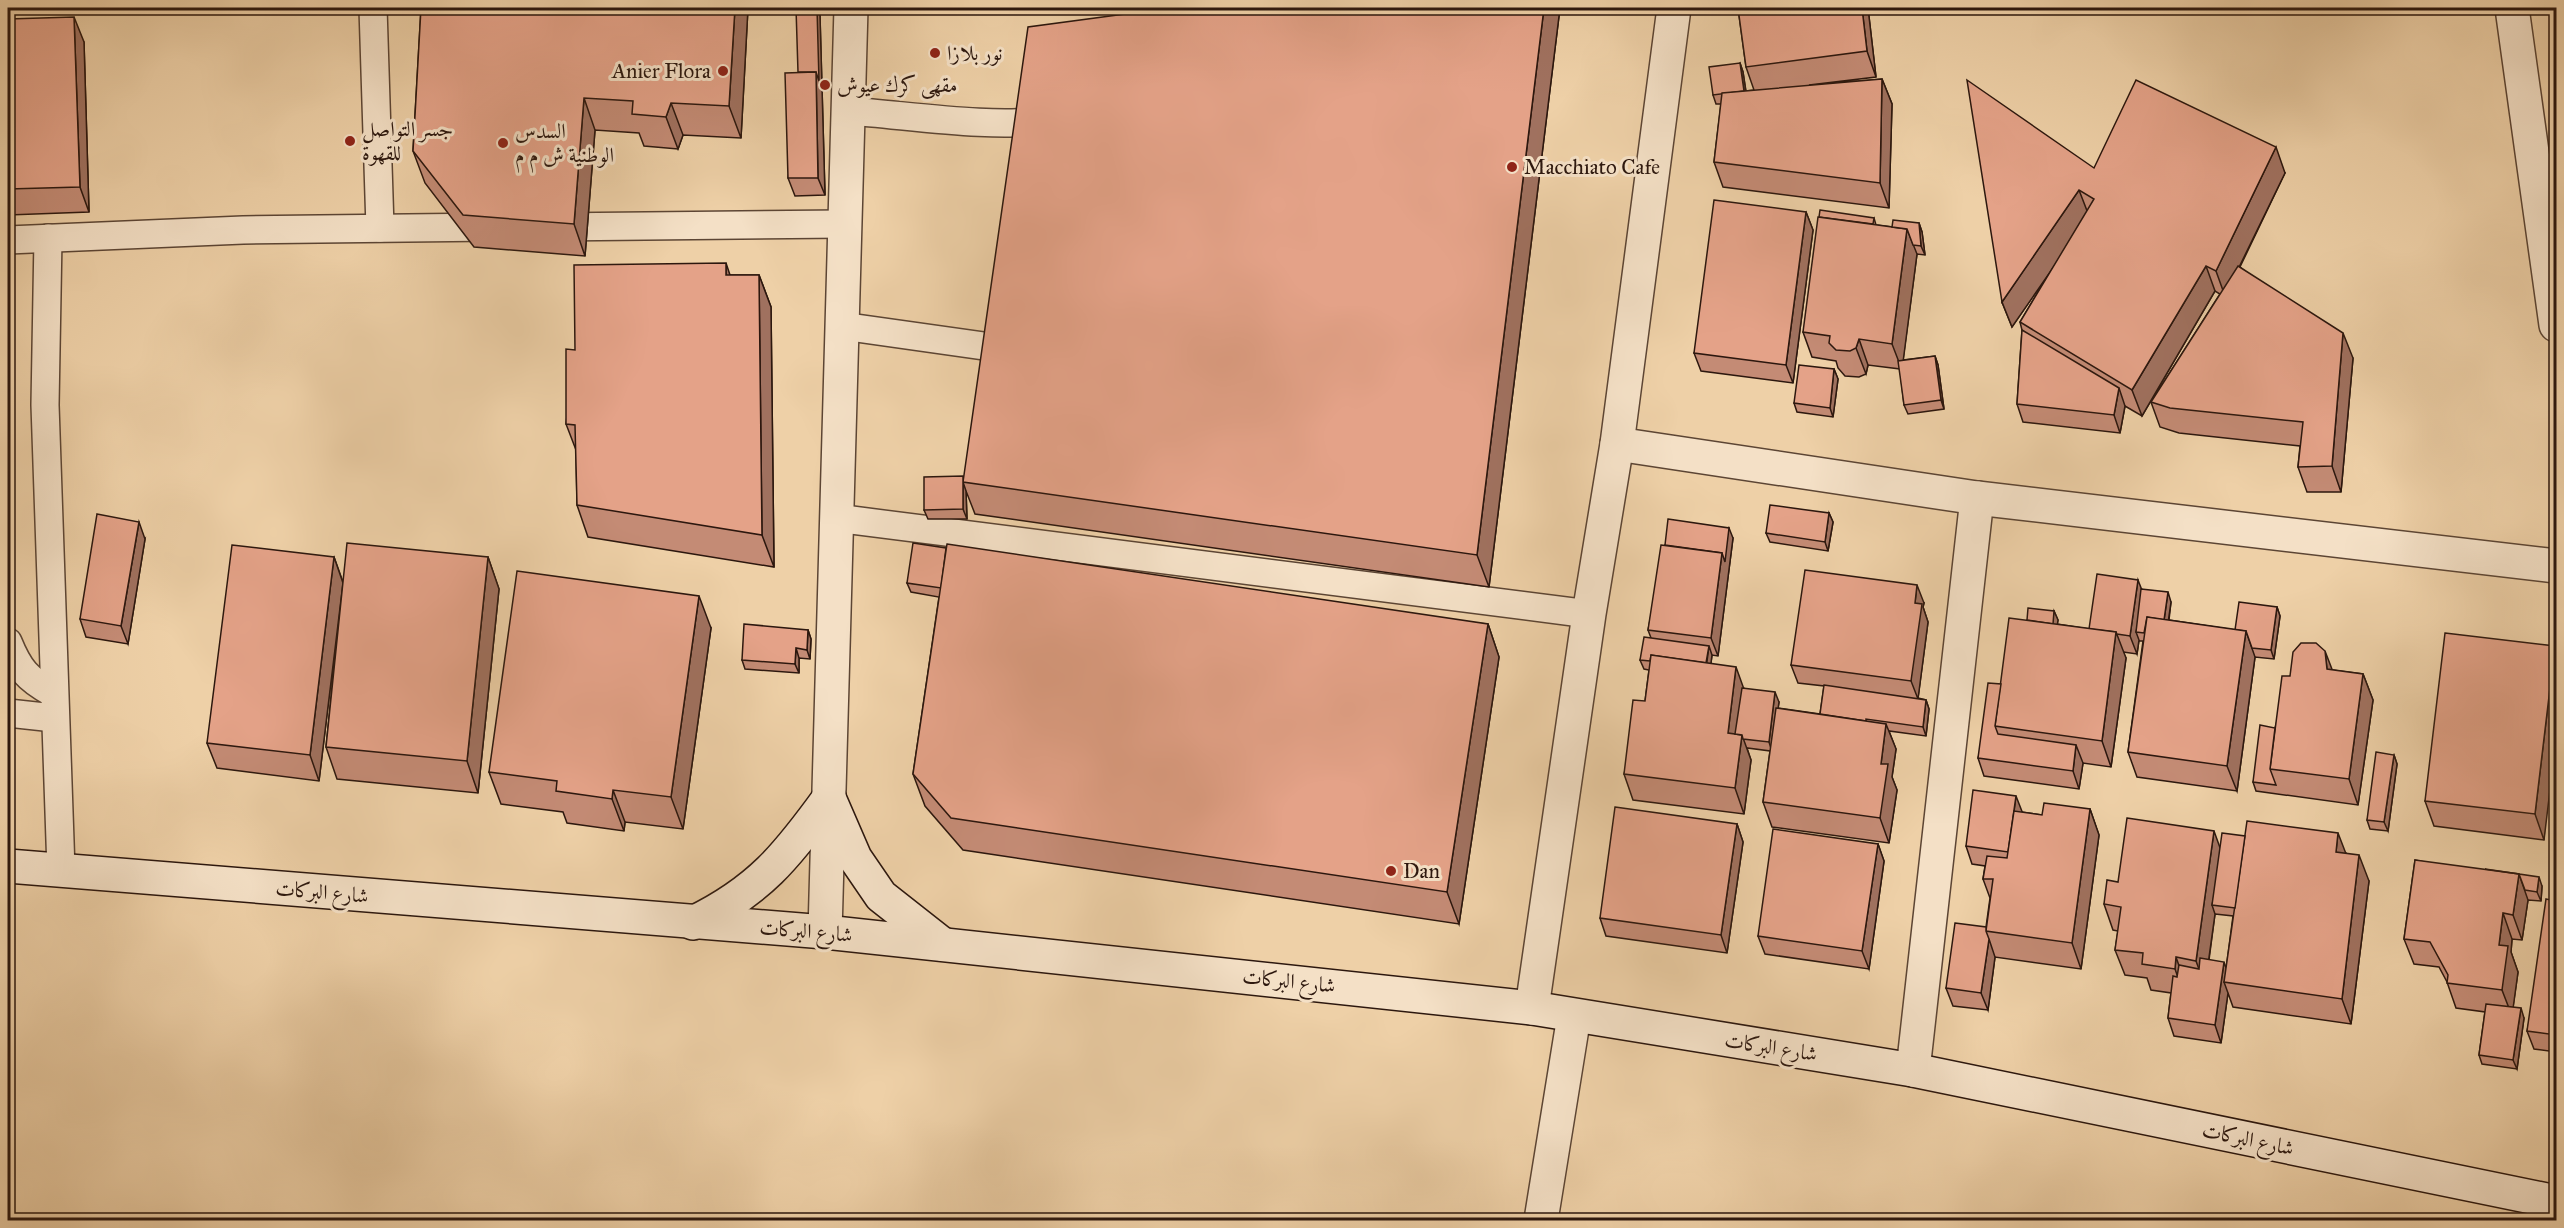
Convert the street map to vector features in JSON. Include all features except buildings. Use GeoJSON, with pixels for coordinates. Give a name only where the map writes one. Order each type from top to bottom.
{"type":"FeatureCollection","features":[{"type":"Feature","properties":{"kind":"street"},"geometry":{"type":"LineString","coordinates":[[825,932],[851,8]]}},
{"type":"Feature","properties":{"kind":"street"},"geometry":{"type":"LineString","coordinates":[[1532,1008],[1589,614],[1617,444],[1674,8]]}},
{"type":"Feature","properties":{"kind":"street"},"geometry":{"type":"LineString","coordinates":[[2512,8],[2556,325]]}},
{"type":"Feature","properties":{"kind":"street"},"geometry":{"type":"LineString","coordinates":[[1617,444],[1977,498],[2556,566]]}},
{"type":"Feature","properties":{"kind":"street"},"geometry":{"type":"LineString","coordinates":[[1913,1070],[1977,498]]}},
{"type":"Feature","properties":{"kind":"street"},"geometry":{"type":"LineString","coordinates":[[693,922],[730,905],[779,864],[829,798]]}},
{"type":"Feature","properties":{"kind":"street"},"geometry":{"type":"LineString","coordinates":[[829,798],[855,858],[881,896],[942,944]]}},
{"type":"Feature","properties":{"kind":"street","name":"شارع البركات"},"geometry":{"type":"LineString","coordinates":[[8,866],[825,932],[1532,1008],[1574,1017],[1913,1070],[2556,1202]]}},
{"type":"Feature","properties":{"kind":"street"},"geometry":{"type":"LineString","coordinates":[[1540,1221],[1574,1017]]}},
{"type":"Feature","properties":{"kind":"lane"},"geometry":{"type":"LineString","coordinates":[[373,8],[380,228]]}},
{"type":"Feature","properties":{"kind":"lane"},"geometry":{"type":"LineString","coordinates":[[848,111],[982,121],[1035,122],[1071,117]]}},
{"type":"Feature","properties":{"kind":"lane"},"geometry":{"type":"LineString","coordinates":[[8,240],[243,230],[844,224]]}},
{"type":"Feature","properties":{"kind":"lane"},"geometry":{"type":"LineString","coordinates":[[48,238],[45,405],[61,870]]}},
{"type":"Feature","properties":{"kind":"lane"},"geometry":{"type":"LineString","coordinates":[[842,326],[1043,354]]}},
{"type":"Feature","properties":{"kind":"lane"},"geometry":{"type":"LineString","coordinates":[[836,518],[1589,614]]}},
{"type":"Feature","properties":{"kind":"lane"},"geometry":{"type":"LineString","coordinates":[[11,656],[54,706]]}},
{"type":"Feature","properties":{"kind":"lane"},"geometry":{"type":"LineString","coordinates":[[8,713],[54,706]]}},
{"type":"Feature","properties":{"kind":"place","name":"نور بلازا"},"geometry":{"type":"Point","coordinates":[935,53]}},
{"type":"Feature","properties":{"kind":"place","name":"Anier Flora"},"geometry":{"type":"Point","coordinates":[723,71]}},
{"type":"Feature","properties":{"kind":"place","name":"مقهى كرك عيوش"},"geometry":{"type":"Point","coordinates":[825,85]}},
{"type":"Feature","properties":{"kind":"place","name":"جسر التواصل للقهوة"},"geometry":{"type":"Point","coordinates":[350,141]}},
{"type":"Feature","properties":{"kind":"place","name":"السدس الوطنیة ش م م"},"geometry":{"type":"Point","coordinates":[503,143]}},
{"type":"Feature","properties":{"kind":"place","name":"Macchiato Cafe"},"geometry":{"type":"Point","coordinates":[1512,167]}},
{"type":"Feature","properties":{"kind":"place","name":"Dan"},"geometry":{"type":"Point","coordinates":[1391,871]}}]}
